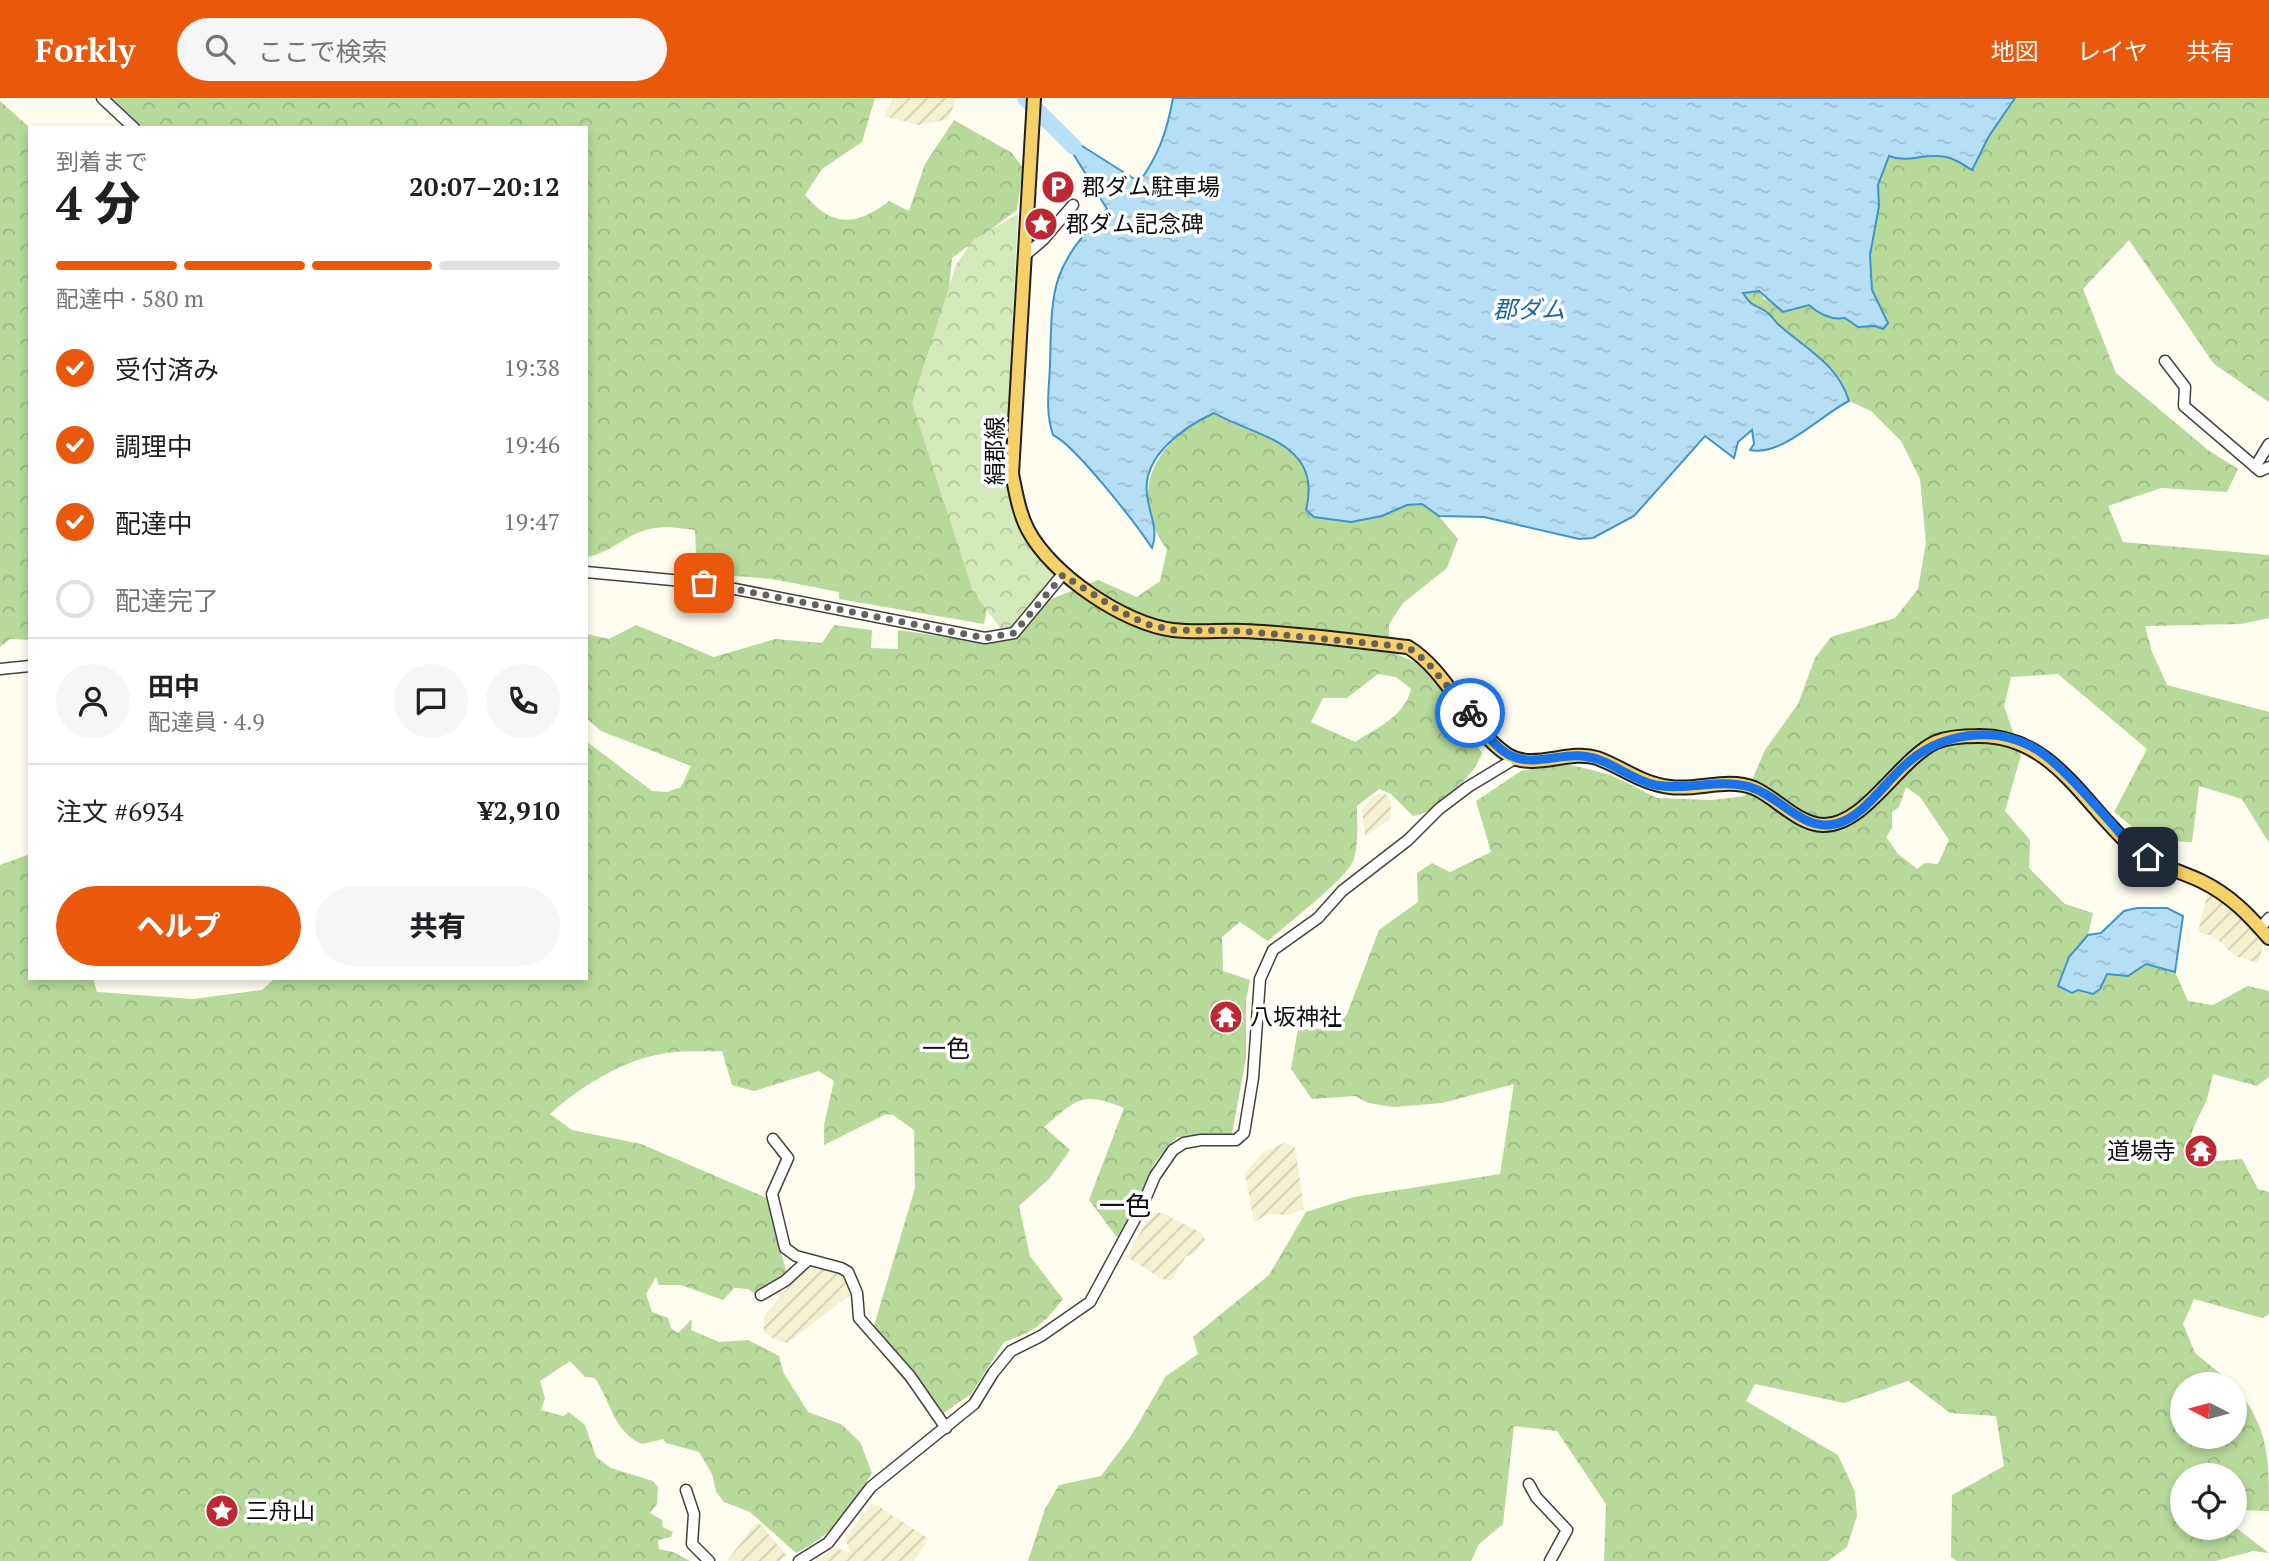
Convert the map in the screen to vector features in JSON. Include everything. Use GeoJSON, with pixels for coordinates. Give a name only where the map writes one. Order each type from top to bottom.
{"type":"FeatureCollection","features":[{"type":"Feature","properties":{"kind":"main road","name":"絹郡線"},"geometry":{"type":"LineString","coordinates":[[1034,104],[1012,474],[1018,504],[1028,531],[1063,575],[1118,610],[1146,624],[1172,630],[1242,631],[1408,647],[1427,662],[1493,741],[1516,758]]}},
{"type":"Feature","properties":{"kind":"main road"},"geometry":{"type":"LineString","coordinates":[[1516,758],[1587,756],[1651,784],[1672,788],[1716,784],[1751,787],[1774,798],[1804,820],[1821,825],[1836,824],[1851,817],[1912,758],[1936,742],[1960,736],[2011,739],[2042,753],[2135,850],[2213,887],[2239,904],[2266,928]]}},
{"type":"Feature","properties":{"kind":"street"},"geometry":{"type":"LineString","coordinates":[[102,98],[132,126]]}},
{"type":"Feature","properties":{"kind":"street"},"geometry":{"type":"LineString","coordinates":[[1024,256],[1043,240],[1073,205]]}},
{"type":"Feature","properties":{"kind":"street"},"geometry":{"type":"LineString","coordinates":[[2165,361],[2185,387],[2184,406],[2260,471],[2269,467]]}},
{"type":"Feature","properties":{"kind":"street"},"geometry":{"type":"LineString","coordinates":[[2255,467],[2269,444]]}},
{"type":"Feature","properties":{"kind":"street"},"geometry":{"type":"LineString","coordinates":[[588,572],[704,583],[985,638],[1014,633],[1063,575]]}},
{"type":"Feature","properties":{"kind":"street"},"geometry":{"type":"LineString","coordinates":[[0,669],[28,666]]}},
{"type":"Feature","properties":{"kind":"street"},"geometry":{"type":"LineString","coordinates":[[799,1561],[828,1543],[872,1488],[974,1404],[993,1373],[1011,1351],[1041,1336],[1090,1302],[1143,1204],[1155,1176],[1173,1150],[1184,1143],[1201,1140],[1236,1140],[1244,1133],[1252,1078],[1259,979],[1273,950],[1318,918],[1342,891],[1408,840],[1439,809],[1468,787],[1516,758]]}},
{"type":"Feature","properties":{"kind":"street"},"geometry":{"type":"LineString","coordinates":[[773,1139],[788,1158],[772,1194],[785,1248],[808,1260],[824,1262],[848,1272],[858,1293],[859,1318],[918,1385],[946,1428]]}},
{"type":"Feature","properties":{"kind":"street"},"geometry":{"type":"LineString","coordinates":[[761,1295],[785,1281],[808,1260]]}},
{"type":"Feature","properties":{"kind":"street"},"geometry":{"type":"LineString","coordinates":[[1530,1484],[1536,1497],[1567,1530],[1550,1561]]}},
{"type":"Feature","properties":{"kind":"street"},"geometry":{"type":"LineString","coordinates":[[686,1490],[694,1514],[692,1544],[709,1561]]}},
{"type":"Feature","properties":{"kind":"shaded area"},"geometry":{"type":"Polygon","coordinates":[[[893,98],[956,98],[949,119],[918,125],[884,116],[893,98]]]}},
{"type":"Feature","properties":{"kind":"shaded area"},"geometry":{"type":"Polygon","coordinates":[[[1386,794],[1391,801],[1391,819],[1365,836],[1362,810],[1373,796],[1386,794]]]}},
{"type":"Feature","properties":{"kind":"shaded area"},"geometry":{"type":"Polygon","coordinates":[[[2208,893],[2226,904],[2264,943],[2258,963],[2235,956],[2215,937],[2198,932],[2208,893]]]}},
{"type":"Feature","properties":{"kind":"shaded area"},"geometry":{"type":"Polygon","coordinates":[[[1284,1143],[1295,1147],[1304,1209],[1287,1215],[1268,1214],[1254,1222],[1245,1173],[1264,1152],[1284,1143]]]}},
{"type":"Feature","properties":{"kind":"shaded area"},"geometry":{"type":"Polygon","coordinates":[[[1151,1212],[1162,1213],[1202,1233],[1205,1240],[1194,1254],[1186,1256],[1171,1281],[1162,1279],[1127,1257],[1151,1212]]]}},
{"type":"Feature","properties":{"kind":"shaded area"},"geometry":{"type":"Polygon","coordinates":[[[810,1267],[840,1273],[853,1293],[787,1343],[772,1338],[764,1332],[764,1316],[794,1280],[810,1267]]]}},
{"type":"Feature","properties":{"kind":"shaded area"},"geometry":{"type":"Polygon","coordinates":[[[871,1504],[929,1539],[914,1561],[816,1561],[836,1548],[851,1553],[845,1539],[871,1504]]]}},
{"type":"Feature","properties":{"kind":"shaded area"},"geometry":{"type":"Polygon","coordinates":[[[755,1524],[761,1525],[787,1556],[780,1561],[727,1561],[755,1524]]]}},
{"type":"Feature","properties":{"kind":"green space"},"geometry":{"type":"Polygon","coordinates":[[[103,98],[875,98],[862,142],[822,169],[805,195],[825,213],[845,220],[866,215],[889,201],[909,211],[925,164],[954,120],[1012,153],[1023,168],[1017,210],[952,258],[940,381],[991,589],[984,624],[839,599],[839,592],[772,579],[697,573],[695,530],[652,528],[588,556],[588,126],[138,126],[103,98]]]}},
{"type":"Feature","properties":{"kind":"green space"},"geometry":{"type":"Polygon","coordinates":[[[2015,98],[2269,98],[2269,402],[2214,364],[2129,240],[2083,289],[2116,373],[2208,450],[2238,469],[2227,492],[2161,488],[2108,506],[2123,542],[2269,555],[2269,618],[2241,624],[2145,626],[2152,652],[2167,685],[2269,712],[2269,843],[2242,799],[2199,786],[2192,842],[2149,840],[2114,812],[2147,749],[2058,674],[2011,677],[2004,706],[2021,755],[2005,811],[2030,840],[2029,868],[2065,904],[2093,913],[2088,935],[2069,957],[2078,990],[2086,994],[2107,974],[2128,976],[2146,964],[2175,972],[2188,1001],[2213,1005],[2248,986],[2269,991],[2269,1077],[2257,1086],[2213,1074],[2190,1146],[2193,1163],[2242,1159],[2258,1189],[2269,1192],[2269,1314],[2262,1318],[2194,1299],[2183,1324],[2195,1353],[2218,1372],[2170,1372],[2170,1449],[2247,1449],[2247,1404],[2255,1416],[2265,1444],[2269,1511],[2247,1510],[2247,1463],[2170,1463],[2170,1540],[2247,1540],[2247,1536],[2269,1553],[2253,1551],[2216,1561],[1957,1561],[1951,1557],[1952,1495],[2004,1466],[1996,1416],[1950,1413],[1908,1381],[1844,1403],[1755,1384],[1746,1401],[1838,1455],[1855,1492],[1857,1516],[1847,1547],[1828,1561],[1604,1561],[1606,1504],[1557,1431],[1514,1426],[1503,1524],[1479,1544],[1471,1561],[1028,1561],[1045,1509],[1059,1485],[1101,1476],[1131,1436],[1166,1376],[1198,1354],[1193,1337],[1269,1275],[1306,1212],[1354,1197],[1500,1174],[1514,1084],[1442,1103],[1394,1107],[1368,1103],[1355,1096],[1312,1099],[1291,1069],[1298,1029],[1336,1029],[1347,1014],[1379,930],[1418,902],[1417,873],[1432,863],[1450,872],[1491,852],[1476,801],[1521,771],[1563,763],[1611,775],[1657,798],[1713,800],[1745,796],[1765,750],[1798,704],[1815,658],[1831,637],[1895,618],[1918,589],[1926,543],[1920,479],[1901,441],[1871,411],[1849,401],[1844,388],[1829,367],[1768,313],[1752,304],[1743,293],[1759,291],[1764,299],[1809,305],[1817,313],[1845,318],[1858,327],[1888,323],[1872,290],[1870,255],[1879,207],[1878,186],[1889,155],[1903,159],[1946,157],[1972,170],[1989,136],[2015,98]],[[1906,787],[1899,807],[1892,812],[1892,828],[1886,837],[1898,854],[1917,869],[1925,863],[1938,864],[1949,840],[1920,797],[1906,787]]]}},
{"type":"Feature","properties":{"kind":"green space"},"geometry":{"type":"Polygon","coordinates":[[[0,101],[28,126],[28,640],[10,639],[0,647],[0,101]]]}},
{"type":"Feature","properties":{"kind":"green space"},"geometry":{"type":"Polygon","coordinates":[[[1018,214],[1006,461],[1015,514],[1057,574],[1022,620],[1004,633],[973,592],[912,403],[956,265],[973,240],[1018,214]]]}},
{"type":"Feature","properties":{"kind":"green space"},"geometry":{"type":"Polygon","coordinates":[[[1214,413],[1266,436],[1295,456],[1305,469],[1309,487],[1306,510],[1382,516],[1407,505],[1422,504],[1439,516],[1458,539],[1447,568],[1403,603],[1389,624],[1389,651],[1417,663],[1463,712],[1465,727],[1482,753],[1463,782],[1443,801],[1422,814],[1413,816],[1391,794],[1379,789],[1357,806],[1357,841],[1353,861],[1328,890],[1268,941],[1240,922],[1222,937],[1223,971],[1250,980],[1246,1000],[1246,1058],[1232,1134],[1177,1137],[1155,1162],[1119,1240],[1089,1200],[1124,1108],[1089,1099],[1073,1104],[1044,1127],[1070,1150],[1050,1178],[1019,1206],[1030,1256],[1063,1299],[1038,1326],[1004,1342],[971,1394],[941,1415],[892,1365],[873,1329],[915,1188],[914,1130],[893,1115],[886,1114],[824,1145],[824,1125],[834,1081],[819,1071],[754,1091],[732,1085],[722,1051],[668,1053],[632,1062],[587,1085],[550,1114],[572,1130],[641,1144],[767,1198],[787,1275],[757,1295],[748,1289],[734,1288],[723,1300],[681,1285],[659,1285],[656,1277],[646,1294],[652,1312],[668,1318],[671,1328],[678,1333],[692,1319],[691,1330],[719,1342],[748,1340],[779,1356],[783,1372],[808,1412],[841,1424],[860,1442],[872,1473],[831,1529],[810,1546],[796,1553],[750,1512],[724,1502],[716,1492],[712,1474],[699,1452],[666,1443],[663,1439],[642,1444],[632,1438],[619,1424],[595,1378],[585,1377],[570,1361],[540,1381],[545,1398],[541,1410],[563,1416],[569,1412],[585,1425],[596,1457],[611,1468],[653,1481],[658,1487],[657,1504],[650,1513],[662,1520],[663,1527],[673,1532],[671,1537],[658,1540],[659,1549],[673,1552],[690,1561],[0,1561],[0,865],[28,855],[28,980],[94,980],[97,992],[193,999],[262,990],[273,980],[588,980],[588,743],[652,791],[667,792],[681,787],[691,766],[601,731],[588,720],[588,634],[609,639],[636,625],[714,657],[775,639],[822,643],[834,625],[872,630],[871,648],[898,649],[898,630],[969,640],[1002,640],[1022,633],[1049,600],[1098,580],[1137,597],[1160,581],[1167,550],[1155,528],[1149,508],[1148,488],[1162,453],[1176,438],[1214,413]],[[1378,674],[1347,698],[1323,698],[1311,722],[1355,742],[1396,714],[1403,707],[1411,689],[1396,677],[1378,674]]]}},
{"type":"Feature","properties":{"kind":"water","name":"郡ダム"},"geometry":{"type":"Polygon","coordinates":[[[1173,98],[2015,98],[1989,136],[1972,170],[1946,157],[1903,159],[1889,156],[1878,185],[1879,206],[1870,255],[1872,290],[1888,323],[1883,329],[1875,326],[1858,327],[1845,318],[1817,312],[1809,305],[1783,312],[1759,291],[1743,293],[1752,304],[1768,313],[1829,367],[1844,388],[1849,401],[1788,441],[1775,447],[1750,450],[1754,444],[1752,430],[1738,442],[1734,458],[1705,436],[1634,516],[1593,538],[1579,539],[1484,517],[1439,516],[1422,504],[1407,505],[1382,516],[1351,522],[1314,517],[1306,510],[1309,487],[1305,470],[1295,456],[1266,436],[1214,413],[1190,426],[1167,444],[1151,467],[1147,494],[1154,528],[1152,548],[1090,469],[1053,435],[1049,417],[1052,316],[1058,280],[1074,248],[1107,209],[1060,132],[1139,182],[1161,142],[1173,98]]]}},
{"type":"Feature","properties":{"kind":"water"},"geometry":{"type":"Polygon","coordinates":[[[2167,908],[2183,916],[2175,972],[2146,964],[2128,976],[2107,974],[2100,989],[2093,994],[2078,990],[2072,993],[2058,986],[2069,957],[2088,935],[2101,933],[2124,911],[2167,908]]]}},
{"type":"Feature","properties":{"kind":"waterway"},"geometry":{"type":"LineString","coordinates":[[1025,98],[1074,147]]}},
{"type":"Feature","properties":{"kind":"way so far"},"geometry":{"type":"LineString","coordinates":[[704,583],[985,638],[1014,633],[1063,575],[1118,610],[1146,624],[1172,630],[1242,631],[1408,647],[1427,662],[1470,713]]}},
{"type":"Feature","properties":{"kind":"place","name":"郡ダム駐車場"},"geometry":{"type":"Point","coordinates":[1058,187]}},
{"type":"Feature","properties":{"kind":"place","name":"郡ダム記念碑"},"geometry":{"type":"Point","coordinates":[1041,224]}},
{"type":"Feature","properties":{"kind":"place","name":"八坂神社"},"geometry":{"type":"Point","coordinates":[1226,1017]}},
{"type":"Feature","properties":{"kind":"place","name":"道場寺"},"geometry":{"type":"Point","coordinates":[2201,1151]}},
{"type":"Feature","properties":{"kind":"place","name":"三舟山"},"geometry":{"type":"Point","coordinates":[222,1511]}},
{"type":"Feature","properties":{"kind":"district","name":"一色"},"geometry":{"type":"Point","coordinates":[946,1049]}},
{"type":"Feature","properties":{"kind":"district","name":"一色"},"geometry":{"type":"Point","coordinates":[1125,1206]}},
{"type":"Feature","properties":{"kind":"route"},"geometry":{"type":"LineString","coordinates":[[1470,713],[1493,741],[1507,754],[1516,758],[1532,760],[1579,755],[1594,757],[1651,784],[1672,788],[1716,784],[1751,787],[1774,798],[1804,820],[1821,825],[1836,824],[1851,817],[1912,758],[1936,742],[1960,736],[2011,739],[2042,753],[2135,850],[2148,857]]}}]}
